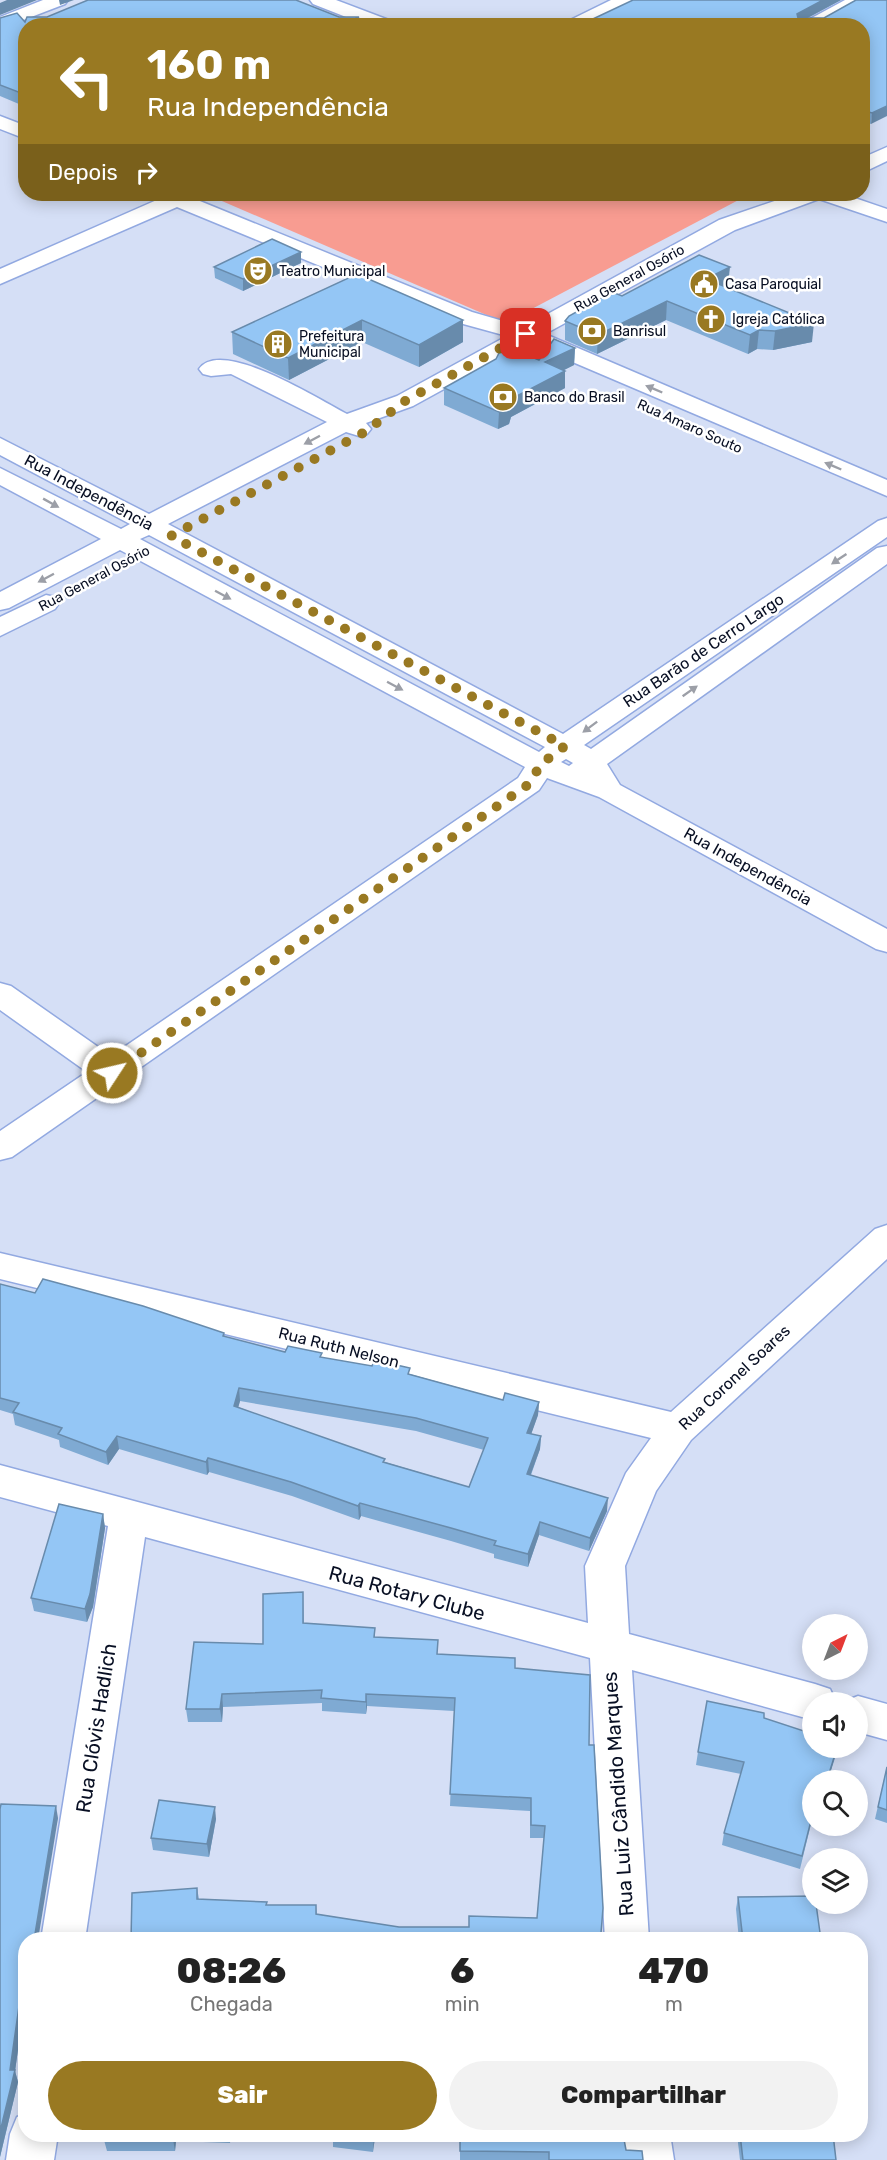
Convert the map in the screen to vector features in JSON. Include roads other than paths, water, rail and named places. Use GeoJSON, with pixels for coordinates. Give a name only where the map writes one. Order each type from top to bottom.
{"type":"FeatureCollection","features":[{"type":"Feature","properties":{"kind":"street"},"geometry":{"type":"LineString","coordinates":[[319,0],[366,18]]}},
{"type":"Feature","properties":{"kind":"street"},"geometry":{"type":"LineString","coordinates":[[567,18],[598,0]]}},
{"type":"Feature","properties":{"kind":"street"},"geometry":{"type":"LineString","coordinates":[[574,18],[626,0]]}},
{"type":"Feature","properties":{"kind":"street"},"geometry":{"type":"LineString","coordinates":[[825,18],[866,1]]}},
{"type":"Feature","properties":{"kind":"street"},"geometry":{"type":"LineString","coordinates":[[0,22],[66,4]]}},
{"type":"Feature","properties":{"kind":"street"},"geometry":{"type":"LineString","coordinates":[[41,18],[66,4]]}},
{"type":"Feature","properties":{"kind":"street"},"geometry":{"type":"LineString","coordinates":[[299,4],[337,18]]}},
{"type":"Feature","properties":{"kind":"street"},"geometry":{"type":"LineString","coordinates":[[0,36],[18,29]]}},
{"type":"Feature","properties":{"kind":"street"},"geometry":{"type":"LineString","coordinates":[[0,122],[18,130]]}},
{"type":"Feature","properties":{"kind":"street"},"geometry":{"type":"LineString","coordinates":[[870,163],[887,153]]}},
{"type":"Feature","properties":{"kind":"street"},"geometry":{"type":"LineString","coordinates":[[0,277],[48,248],[141,201]]}},
{"type":"Feature","properties":{"kind":"street"},"geometry":{"type":"LineString","coordinates":[[0,261],[48,248],[160,201]]}},
{"type":"Feature","properties":{"kind":"street","name":"Rua Amaro Souto"},"geometry":{"type":"LineString","coordinates":[[188,201],[517,340],[887,512]]}},
{"type":"Feature","properties":{"kind":"street","name":"Rua General Osório"},"geometry":{"type":"LineString","coordinates":[[727,225],[758,201]]}},
{"type":"Feature","properties":{"kind":"street","name":"Rua General Osório"},"geometry":{"type":"LineString","coordinates":[[0,628],[160,530],[405,401],[727,225],[794,201]]}},
{"type":"Feature","properties":{"kind":"street"},"geometry":{"type":"LineString","coordinates":[[845,201],[887,216]]}},
{"type":"Feature","properties":{"kind":"street","name":"Rua Amaro Souto"},"geometry":{"type":"LineString","coordinates":[[517,340],[887,489]]}},
{"type":"Feature","properties":{"kind":"street"},"geometry":{"type":"LineString","coordinates":[[211,369],[221,366],[236,367],[356,427]]}},
{"type":"Feature","properties":{"kind":"street","name":"Rua Independência"},"geometry":{"type":"LineString","coordinates":[[0,445],[565,746],[581,770],[609,791],[887,942]]}},
{"type":"Feature","properties":{"kind":"street","name":"Rua Independência"},"geometry":{"type":"LineString","coordinates":[[0,475],[274,622],[535,774]]}},
{"type":"Feature","properties":{"kind":"street","name":"Rua Barão de Cerro Largo"},"geometry":{"type":"LineString","coordinates":[[0,1148],[112,1073],[535,774],[565,746],[629,700],[887,526]]}},
{"type":"Feature","properties":{"kind":"street","name":"Rua General Osório"},"geometry":{"type":"LineString","coordinates":[[0,602],[131,546]]}},
{"type":"Feature","properties":{"kind":"street","name":"Rua Barão de Cerro Largo"},"geometry":{"type":"LineString","coordinates":[[535,774],[581,770],[887,553]]}},
{"type":"Feature","properties":{"kind":"street"},"geometry":{"type":"LineString","coordinates":[[796,587],[821,599]]}},
{"type":"Feature","properties":{"kind":"street"},"geometry":{"type":"LineString","coordinates":[[274,622],[301,605]]}},
{"type":"Feature","properties":{"kind":"street"},"geometry":{"type":"LineString","coordinates":[[629,700],[657,714]]}},
{"type":"Feature","properties":{"kind":"street"},"geometry":{"type":"LineString","coordinates":[[0,993],[112,1073]]}},
{"type":"Feature","properties":{"kind":"street","name":"Rua Coronel Soares"},"geometry":{"type":"LineString","coordinates":[[609,1648],[605,1566],[640,1484],[678,1429],[887,1238]]}},
{"type":"Feature","properties":{"kind":"street","name":"Rua Ruth Nelson"},"geometry":{"type":"LineString","coordinates":[[0,1266],[678,1429]]}},
{"type":"Feature","properties":{"kind":"street","name":"Rua Rotary Clube"},"geometry":{"type":"LineString","coordinates":[[0,1481],[802,1699]]}},
{"type":"Feature","properties":{"kind":"street","name":"Rua Clóvis Hadlich"},"geometry":{"type":"LineString","coordinates":[[64,1932],[129,1516]]}},
{"type":"Feature","properties":{"kind":"street","name":"Rua Luiz Cândido Marques"},"geometry":{"type":"LineString","coordinates":[[609,1648],[627,1932]]}},
{"type":"Feature","properties":{"kind":"street"},"geometry":{"type":"LineString","coordinates":[[868,1717],[887,1722]]}},
{"type":"Feature","properties":{"kind":"street"},"geometry":{"type":"LineString","coordinates":[[30,2160],[33,2142]]}},
{"type":"Feature","properties":{"kind":"street"},"geometry":{"type":"LineString","coordinates":[[647,2142],[650,2160]]}},
{"type":"Feature","properties":{"kind":"place","name":"Teatro Municipal"},"geometry":{"type":"Point","coordinates":[258,271]}},
{"type":"Feature","properties":{"kind":"place","name":"Casa Paroquial"},"geometry":{"type":"Point","coordinates":[704,284]}},
{"type":"Feature","properties":{"kind":"place","name":"Igreja Católica"},"geometry":{"type":"Point","coordinates":[711,319]}},
{"type":"Feature","properties":{"kind":"place","name":"Banrisul"},"geometry":{"type":"Point","coordinates":[592,331]}},
{"type":"Feature","properties":{"kind":"place","name":"Prefeitura Municipal"},"geometry":{"type":"Point","coordinates":[278,344]}},
{"type":"Feature","properties":{"kind":"place","name":"Banco do Brasil"},"geometry":{"type":"Point","coordinates":[503,397]}}]}
